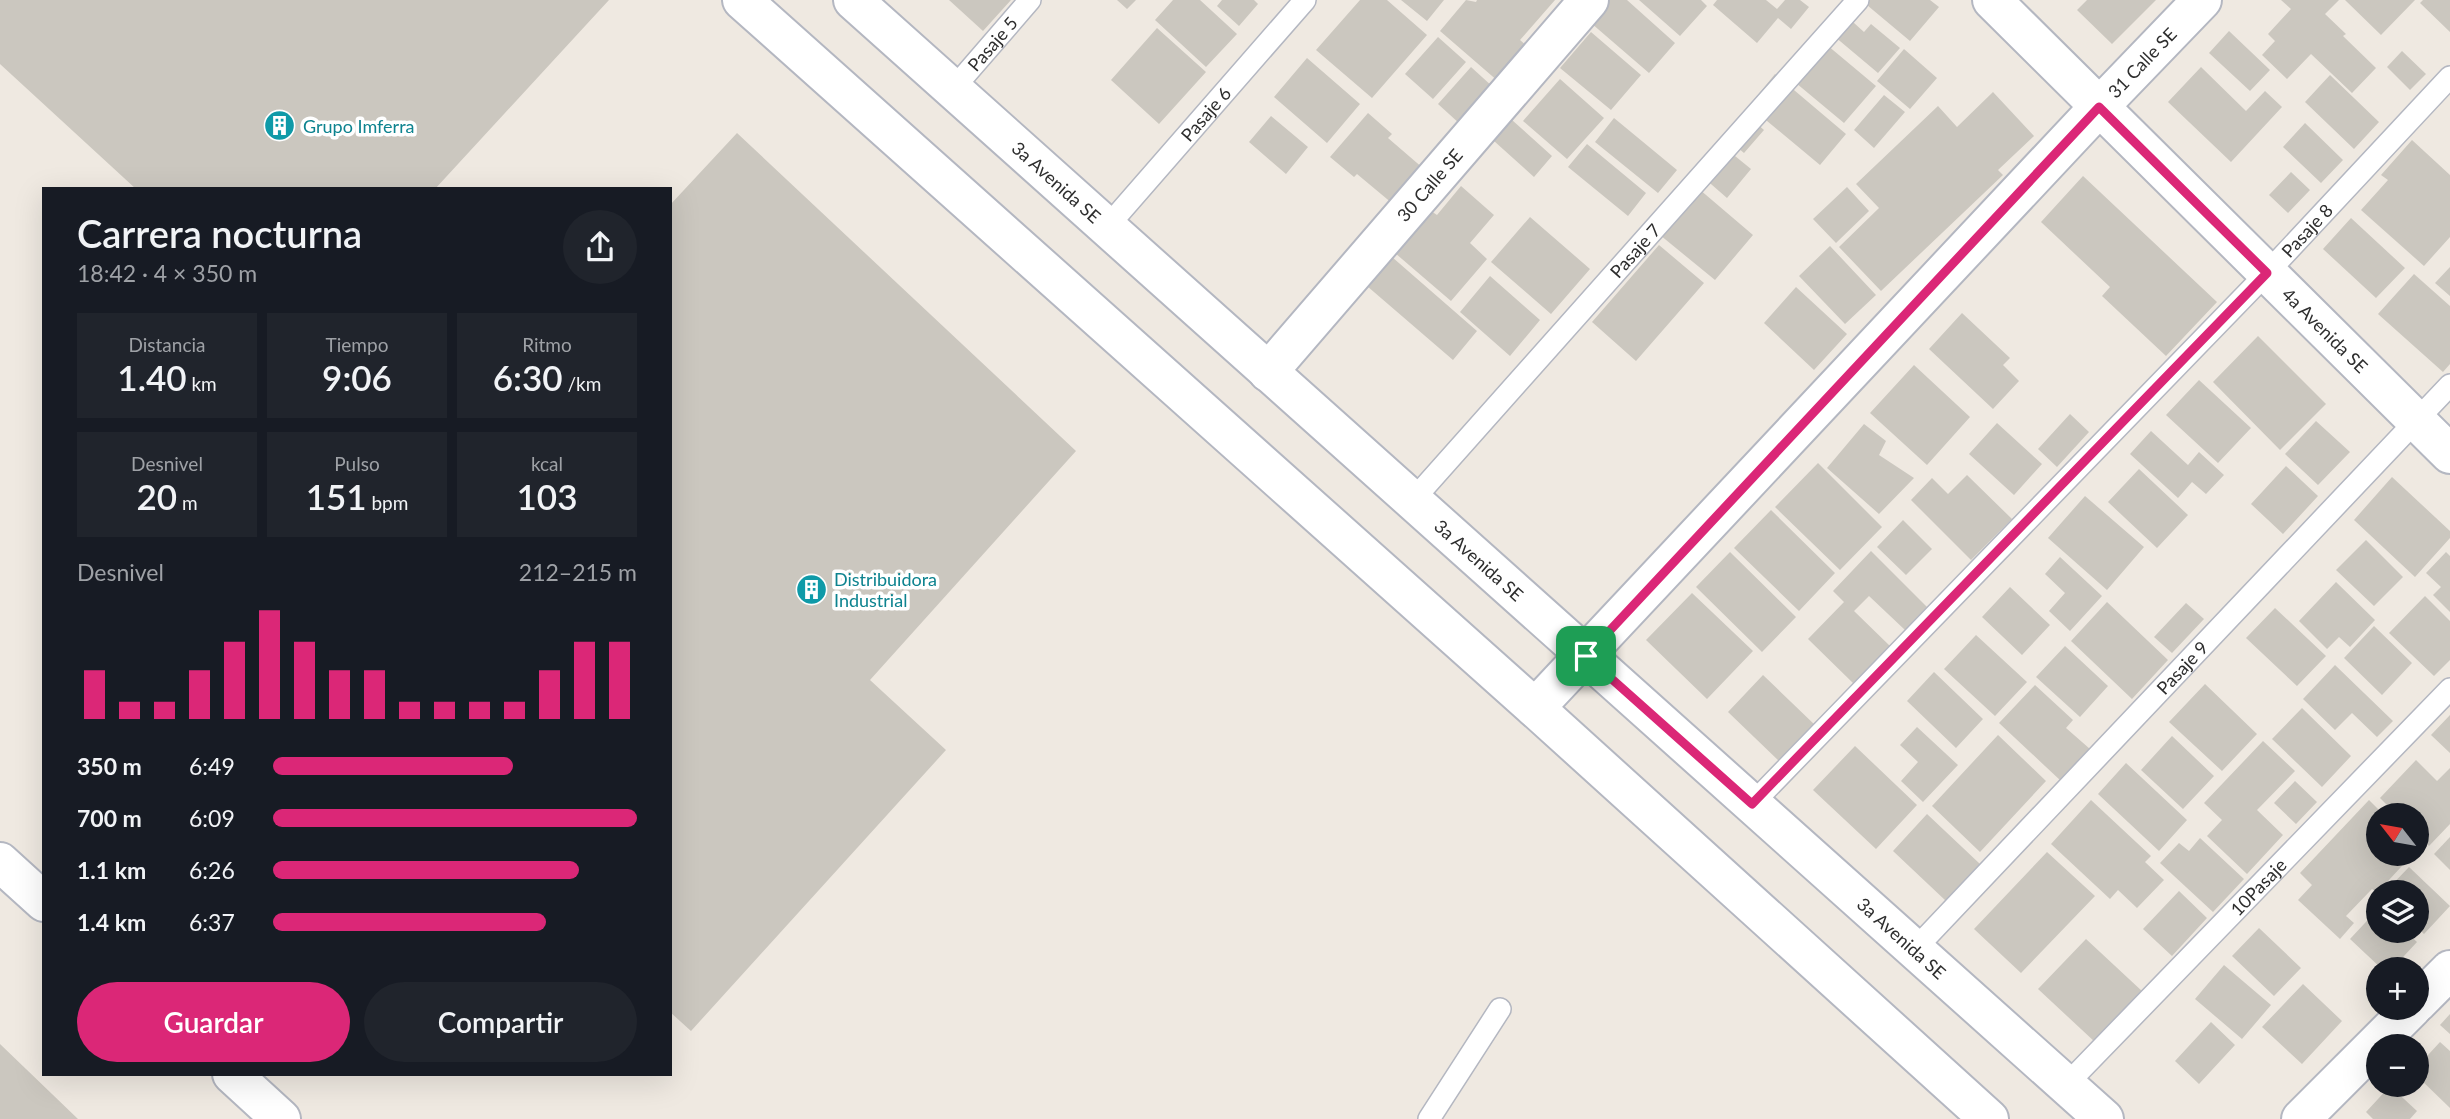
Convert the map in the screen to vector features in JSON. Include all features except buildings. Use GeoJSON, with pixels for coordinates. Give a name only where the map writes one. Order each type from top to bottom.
{"type":"FeatureCollection","features":[{"type":"Feature","properties":{"kind":"main road"},"geometry":{"type":"LineString","coordinates":[[742,0],[1535,708],[1989,1119]]}},
{"type":"Feature","properties":{"kind":"main road","name":"3a Avenida SE"},"geometry":{"type":"LineString","coordinates":[[853,0],[2104,1119]]}},
{"type":"Feature","properties":{"kind":"main road","name":"30 Calle SE"},"geometry":{"type":"LineString","coordinates":[[1268,372],[1589,0]]}},
{"type":"Feature","properties":{"kind":"main road","name":"4a Avenida SE"},"geometry":{"type":"LineString","coordinates":[[1992,0],[2450,454]]}},
{"type":"Feature","properties":{"kind":"main road","name":"31 Calle SE"},"geometry":{"type":"LineString","coordinates":[[1535,708],[2202,0]]}},
{"type":"Feature","properties":{"kind":"main road"},"geometry":{"type":"LineString","coordinates":[[0,862],[42,900]]}},
{"type":"Feature","properties":{"kind":"main road"},"geometry":{"type":"LineString","coordinates":[[2429,991],[2450,970]]}},
{"type":"Feature","properties":{"kind":"main road"},"geometry":{"type":"LineString","coordinates":[[2301,1119],[2400,1020]]}},
{"type":"Feature","properties":{"kind":"main road"},"geometry":{"type":"LineString","coordinates":[[235,1076],[281,1119]]}},
{"type":"Feature","properties":{"kind":"lane","name":"Pasaje 5"},"geometry":{"type":"LineString","coordinates":[[953,89],[1030,0]]}},
{"type":"Feature","properties":{"kind":"lane","name":"Pasaje 6"},"geometry":{"type":"LineString","coordinates":[[1107,227],[1305,0]]}},
{"type":"Feature","properties":{"kind":"lane","name":"Pasaje 7"},"geometry":{"type":"LineString","coordinates":[[1413,500],[1858,0]]}},
{"type":"Feature","properties":{"kind":"lane","name":"Pasaje 8"},"geometry":{"type":"LineString","coordinates":[[1752,804],[2267,273],[2450,77]]}},
{"type":"Feature","properties":{"kind":"lane","name":"Pasaje 9"},"geometry":{"type":"LineString","coordinates":[[1915,950],[2450,385]]}},
{"type":"Feature","properties":{"kind":"lane","name":"10Pasaje"},"geometry":{"type":"LineString","coordinates":[[2066,1085],[2450,689]]}},
{"type":"Feature","properties":{"kind":"lane"},"geometry":{"type":"LineString","coordinates":[[1429,1119],[1500,1009]]}},
{"type":"Feature","properties":{"kind":"place","name":"Grupo Imferra"},"geometry":{"type":"Point","coordinates":[280,126]}},
{"type":"Feature","properties":{"kind":"place","name":"Distribuidora Industrial"},"geometry":{"type":"Point","coordinates":[811,589]}},
{"type":"Feature","properties":{"kind":"route"},"geometry":{"type":"LineString","coordinates":[[2099,107],[2267,273],[1752,804],[1586,656],[2099,107]]}}]}
